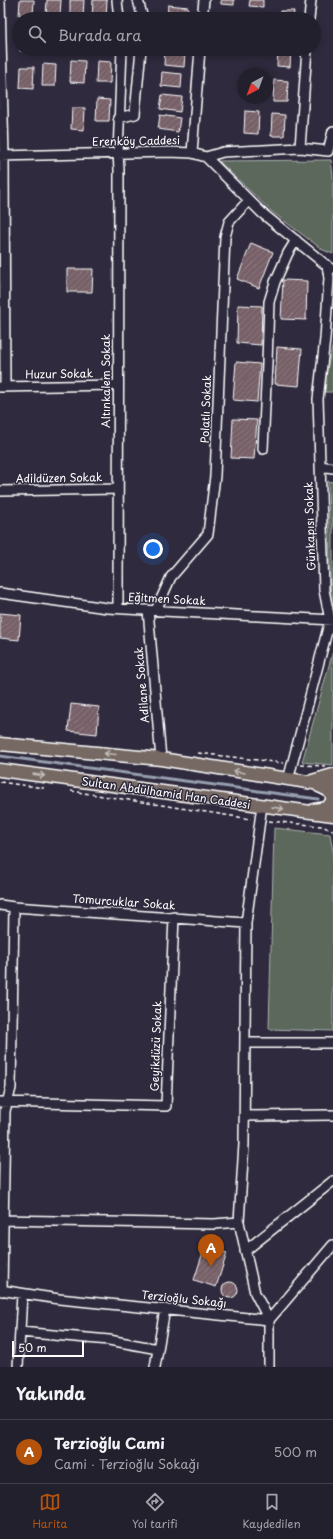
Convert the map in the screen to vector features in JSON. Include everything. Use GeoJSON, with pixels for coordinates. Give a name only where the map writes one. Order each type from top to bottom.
{"type":"FeatureCollection","features":[{"type":"Feature","properties":{"kind":"main road"},"geometry":{"type":"LineString","coordinates":[[0,744],[161,759],[306,783],[333,786]]}},
{"type":"Feature","properties":{"kind":"main road","name":"Sultan Abdülhamid Han Caddesi"},"geometry":{"type":"LineString","coordinates":[[0,770],[333,815]]}},
{"type":"Feature","properties":{"kind":"main road"},"geometry":{"type":"LineString","coordinates":[[306,783],[333,775]]}},
{"type":"Feature","properties":{"kind":"main road"},"geometry":{"type":"LineString","coordinates":[[300,811],[323,810],[327,808],[333,800],[333,797],[327,789],[306,783]]}},
{"type":"Feature","properties":{"kind":"main road"},"geometry":{"type":"LineString","coordinates":[[300,811],[333,825]]}},
{"type":"Feature","properties":{"kind":"street"},"geometry":{"type":"LineString","coordinates":[[0,0],[2,387]]}},
{"type":"Feature","properties":{"kind":"street"},"geometry":{"type":"LineString","coordinates":[[117,0],[118,12]]}},
{"type":"Feature","properties":{"kind":"street"},"geometry":{"type":"LineString","coordinates":[[138,0],[141,12]]}},
{"type":"Feature","properties":{"kind":"street"},"geometry":{"type":"LineString","coordinates":[[203,12],[204,0]]}},
{"type":"Feature","properties":{"kind":"street"},"geometry":{"type":"LineString","coordinates":[[310,12],[311,0]]}},
{"type":"Feature","properties":{"kind":"street","name":"Altınkalem Sokak"},"geometry":{"type":"LineString","coordinates":[[118,608],[118,118],[122,56]]}},
{"type":"Feature","properties":{"kind":"street"},"geometry":{"type":"LineString","coordinates":[[118,118],[135,114],[140,56]]}},
{"type":"Feature","properties":{"kind":"street"},"geometry":{"type":"LineString","coordinates":[[192,153],[199,56]]}},
{"type":"Feature","properties":{"kind":"street"},"geometry":{"type":"LineString","coordinates":[[300,148],[307,56]]}},
{"type":"Feature","properties":{"kind":"street"},"geometry":{"type":"LineString","coordinates":[[206,157],[223,152],[300,148],[328,151],[333,131]]}},
{"type":"Feature","properties":{"kind":"street","name":"Erenköy Caddesi"},"geometry":{"type":"LineString","coordinates":[[2,156],[170,152],[192,153],[206,157],[262,213],[331,267]]}},
{"type":"Feature","properties":{"kind":"street","name":"Polatlı Sokak"},"geometry":{"type":"LineString","coordinates":[[152,610],[171,577],[208,534],[215,476],[225,237],[229,222],[249,200]]}},
{"type":"Feature","properties":{"kind":"street"},"geometry":{"type":"LineString","coordinates":[[263,450],[268,363],[269,302],[275,282],[288,253],[296,240]]}},
{"type":"Feature","properties":{"kind":"street","name":"Günkapısı Sokak"},"geometry":{"type":"LineString","coordinates":[[288,780],[332,620],[324,590],[318,399],[331,267]]}},
{"type":"Feature","properties":{"kind":"street","name":"Huzur Sokak"},"geometry":{"type":"LineString","coordinates":[[2,387],[118,385]]}},
{"type":"Feature","properties":{"kind":"street"},"geometry":{"type":"LineString","coordinates":[[320,466],[333,468]]}},
{"type":"Feature","properties":{"kind":"street","name":"Adildüzen Sokak"},"geometry":{"type":"LineString","coordinates":[[0,491],[118,489]]}},
{"type":"Feature","properties":{"kind":"street","name":"Eğitmen Sokak"},"geometry":{"type":"LineString","coordinates":[[0,593],[118,608],[332,620]]}},
{"type":"Feature","properties":{"kind":"street","name":"Adilane Sokak"},"geometry":{"type":"LineString","coordinates":[[152,610],[161,759]]}},
{"type":"Feature","properties":{"kind":"street"},"geometry":{"type":"LineString","coordinates":[[262,806],[246,923],[244,1144],[239,1222],[255,1293],[269,1320],[269,1367]]}},
{"type":"Feature","properties":{"kind":"street","name":"Tomurcuklar Sokak"},"geometry":{"type":"LineString","coordinates":[[0,905],[246,923]]}},
{"type":"Feature","properties":{"kind":"street"},"geometry":{"type":"LineString","coordinates":[[1,1290],[5,1111],[3,1102],[11,1088],[14,907]]}},
{"type":"Feature","properties":{"kind":"street","name":"Geyikdüzü Sokak"},"geometry":{"type":"LineString","coordinates":[[3,1102],[166,1106],[174,917]]}},
{"type":"Feature","properties":{"kind":"street"},"geometry":{"type":"LineString","coordinates":[[245,1043],[333,1043]]}},
{"type":"Feature","properties":{"kind":"street"},"geometry":{"type":"LineString","coordinates":[[244,1116],[333,1115]]}},
{"type":"Feature","properties":{"kind":"street"},"geometry":{"type":"LineString","coordinates":[[246,1251],[333,1181]]}},
{"type":"Feature","properties":{"kind":"street"},"geometry":{"type":"LineString","coordinates":[[3,1220],[214,1224],[239,1222]]}},
{"type":"Feature","properties":{"kind":"street"},"geometry":{"type":"LineString","coordinates":[[269,1320],[333,1245]]}},
{"type":"Feature","properties":{"kind":"street","name":"Terzioğlu Sokağı"},"geometry":{"type":"LineString","coordinates":[[1,1290],[59,1299],[269,1320]]}},
{"type":"Feature","properties":{"kind":"street"},"geometry":{"type":"LineString","coordinates":[[18,1367],[22,1294]]}},
{"type":"Feature","properties":{"kind":"street"},"geometry":{"type":"LineString","coordinates":[[155,1367],[165,1309]]}},
{"type":"Feature","properties":{"kind":"street"},"geometry":{"type":"LineString","coordinates":[[20,1332],[109,1340],[158,1349]]}},
{"type":"Feature","properties":{"kind":"path"},"geometry":{"type":"LineString","coordinates":[[0,782],[45,788]]}},
{"type":"Feature","properties":{"kind":"path"},"geometry":{"type":"LineString","coordinates":[[67,791],[260,820],[321,826],[333,830]]}},
{"type":"Feature","properties":{"kind":"green space"},"geometry":{"type":"Polygon","coordinates":[[[331,160],[333,176],[333,254],[323,250],[271,211],[219,161],[331,160]]]}},
{"type":"Feature","properties":{"kind":"green space"},"geometry":{"type":"Polygon","coordinates":[[[333,344],[333,392],[325,392],[327,368],[333,344]]]}},
{"type":"Feature","properties":{"kind":"green space"},"geometry":{"type":"Polygon","coordinates":[[[328,481],[333,482],[333,610],[331,610],[328,481]]]}},
{"type":"Feature","properties":{"kind":"green space"},"geometry":{"type":"Polygon","coordinates":[[[333,651],[333,765],[302,762],[333,651]]]}},
{"type":"Feature","properties":{"kind":"green space"},"geometry":{"type":"Polygon","coordinates":[[[274,828],[330,834],[333,851],[333,1031],[269,1029],[274,828]]]}},
{"type":"Feature","properties":{"kind":"building"},"geometry":{"type":"Polygon","coordinates":[[[20,0],[34,0],[33,12],[19,12],[20,0]]]}},
{"type":"Feature","properties":{"kind":"building"},"geometry":{"type":"Polygon","coordinates":[[[47,0],[61,0],[60,12],[46,12],[47,0]]]}},
{"type":"Feature","properties":{"kind":"building"},"geometry":{"type":"Polygon","coordinates":[[[70,0],[84,0],[83,12],[70,12],[70,0]]]}},
{"type":"Feature","properties":{"kind":"building"},"geometry":{"type":"Polygon","coordinates":[[[93,0],[107,0],[106,12],[92,12],[93,0]]]}},
{"type":"Feature","properties":{"kind":"building"},"geometry":{"type":"Polygon","coordinates":[[[221,0],[234,0],[234,5],[221,4],[221,0]]]}},
{"type":"Feature","properties":{"kind":"building"},"geometry":{"type":"Polygon","coordinates":[[[250,0],[263,0],[263,7],[249,6],[250,0]]]}},
{"type":"Feature","properties":{"kind":"building"},"geometry":{"type":"Polygon","coordinates":[[[168,5],[188,7],[188,12],[168,12],[168,5]]]}},
{"type":"Feature","properties":{"kind":"building"},"geometry":{"type":"Polygon","coordinates":[[[280,11],[294,11],[294,12],[280,11]]]}},
{"type":"Feature","properties":{"kind":"building"},"geometry":{"type":"Polygon","coordinates":[[[165,56],[185,56],[184,67],[164,65],[165,56]]]}},
{"type":"Feature","properties":{"kind":"building"},"geometry":{"type":"Polygon","coordinates":[[[278,56],[291,56],[290,67],[277,66],[278,56]]]}},
{"type":"Feature","properties":{"kind":"building"},"geometry":{"type":"Polygon","coordinates":[[[71,60],[85,61],[84,83],[70,82],[71,60]]]}},
{"type":"Feature","properties":{"kind":"building"},"geometry":{"type":"Polygon","coordinates":[[[97,61],[111,62],[110,83],[96,83],[97,61]]]}},
{"type":"Feature","properties":{"kind":"building"},"geometry":{"type":"Polygon","coordinates":[[[43,64],[56,65],[55,86],[42,86],[43,64]]]}},
{"type":"Feature","properties":{"kind":"building"},"geometry":{"type":"Polygon","coordinates":[[[21,67],[34,67],[33,89],[20,88],[21,67]]]}},
{"type":"Feature","properties":{"kind":"building"},"geometry":{"type":"Polygon","coordinates":[[[162,72],[182,74],[181,88],[161,86],[162,72]]]}},
{"type":"Feature","properties":{"kind":"building"},"geometry":{"type":"Polygon","coordinates":[[[274,80],[288,81],[287,102],[273,102],[274,80]]]}},
{"type":"Feature","properties":{"kind":"building"},"geometry":{"type":"Polygon","coordinates":[[[162,95],[182,97],[180,112],[160,109],[162,95]]]}},
{"type":"Feature","properties":{"kind":"building"},"geometry":{"type":"Polygon","coordinates":[[[97,99],[110,100],[109,121],[96,121],[97,99]]]}},
{"type":"Feature","properties":{"kind":"building"},"geometry":{"type":"Polygon","coordinates":[[[72,108],[85,108],[84,130],[71,129],[72,108]]]}},
{"type":"Feature","properties":{"kind":"building"},"geometry":{"type":"Polygon","coordinates":[[[245,111],[259,112],[258,134],[244,133],[245,111]]]}},
{"type":"Feature","properties":{"kind":"building"},"geometry":{"type":"Polygon","coordinates":[[[272,114],[285,115],[284,136],[271,136],[272,114]]]}},
{"type":"Feature","properties":{"kind":"building"},"geometry":{"type":"Polygon","coordinates":[[[160,115],[180,118],[178,132],[158,129],[160,115]]]}},
{"type":"Feature","properties":{"kind":"building"},"geometry":{"type":"Polygon","coordinates":[[[251,243],[273,252],[259,288],[237,279],[251,243]]]}},
{"type":"Feature","properties":{"kind":"building"},"geometry":{"type":"Polygon","coordinates":[[[67,269],[93,269],[92,292],[67,292],[67,269]]]}},
{"type":"Feature","properties":{"kind":"building"},"geometry":{"type":"Polygon","coordinates":[[[283,280],[307,281],[306,320],[281,319],[283,280]]]}},
{"type":"Feature","properties":{"kind":"building"},"geometry":{"type":"Polygon","coordinates":[[[238,305],[262,306],[261,345],[237,343],[238,305]]]}},
{"type":"Feature","properties":{"kind":"building"},"geometry":{"type":"Polygon","coordinates":[[[277,347],[302,349],[299,386],[275,384],[277,347]]]}},
{"type":"Feature","properties":{"kind":"building"},"geometry":{"type":"Polygon","coordinates":[[[236,362],[260,364],[257,402],[233,400],[236,362]]]}},
{"type":"Feature","properties":{"kind":"building"},"geometry":{"type":"Polygon","coordinates":[[[233,419],[257,420],[254,459],[231,458],[233,419]]]}},
{"type":"Feature","properties":{"kind":"building"},"geometry":{"type":"Polygon","coordinates":[[[0,613],[21,615],[19,640],[0,638],[0,613]]]}},
{"type":"Feature","properties":{"kind":"building"},"geometry":{"type":"Polygon","coordinates":[[[71,704],[99,707],[97,734],[68,731],[71,704]]]}},
{"type":"Feature","properties":{"kind":"building"},"geometry":{"type":"Polygon","coordinates":[[[205,1246],[227,1253],[216,1287],[194,1280],[205,1246]]]}},
{"type":"Feature","properties":{"kind":"building"},"geometry":{"type":"Polygon","coordinates":[[[230,1282],[237,1287],[238,1290],[233,1297],[230,1298],[223,1293],[222,1290],[227,1283],[230,1282]]]}},
{"type":"Feature","properties":{"kind":"waterway"},"geometry":{"type":"LineString","coordinates":[[0,756],[318,799]]}},
{"type":"Feature","properties":{"kind":"place","name":"Terzioğlu Cami"},"geometry":{"type":"Point","coordinates":[211,1267]}}]}
